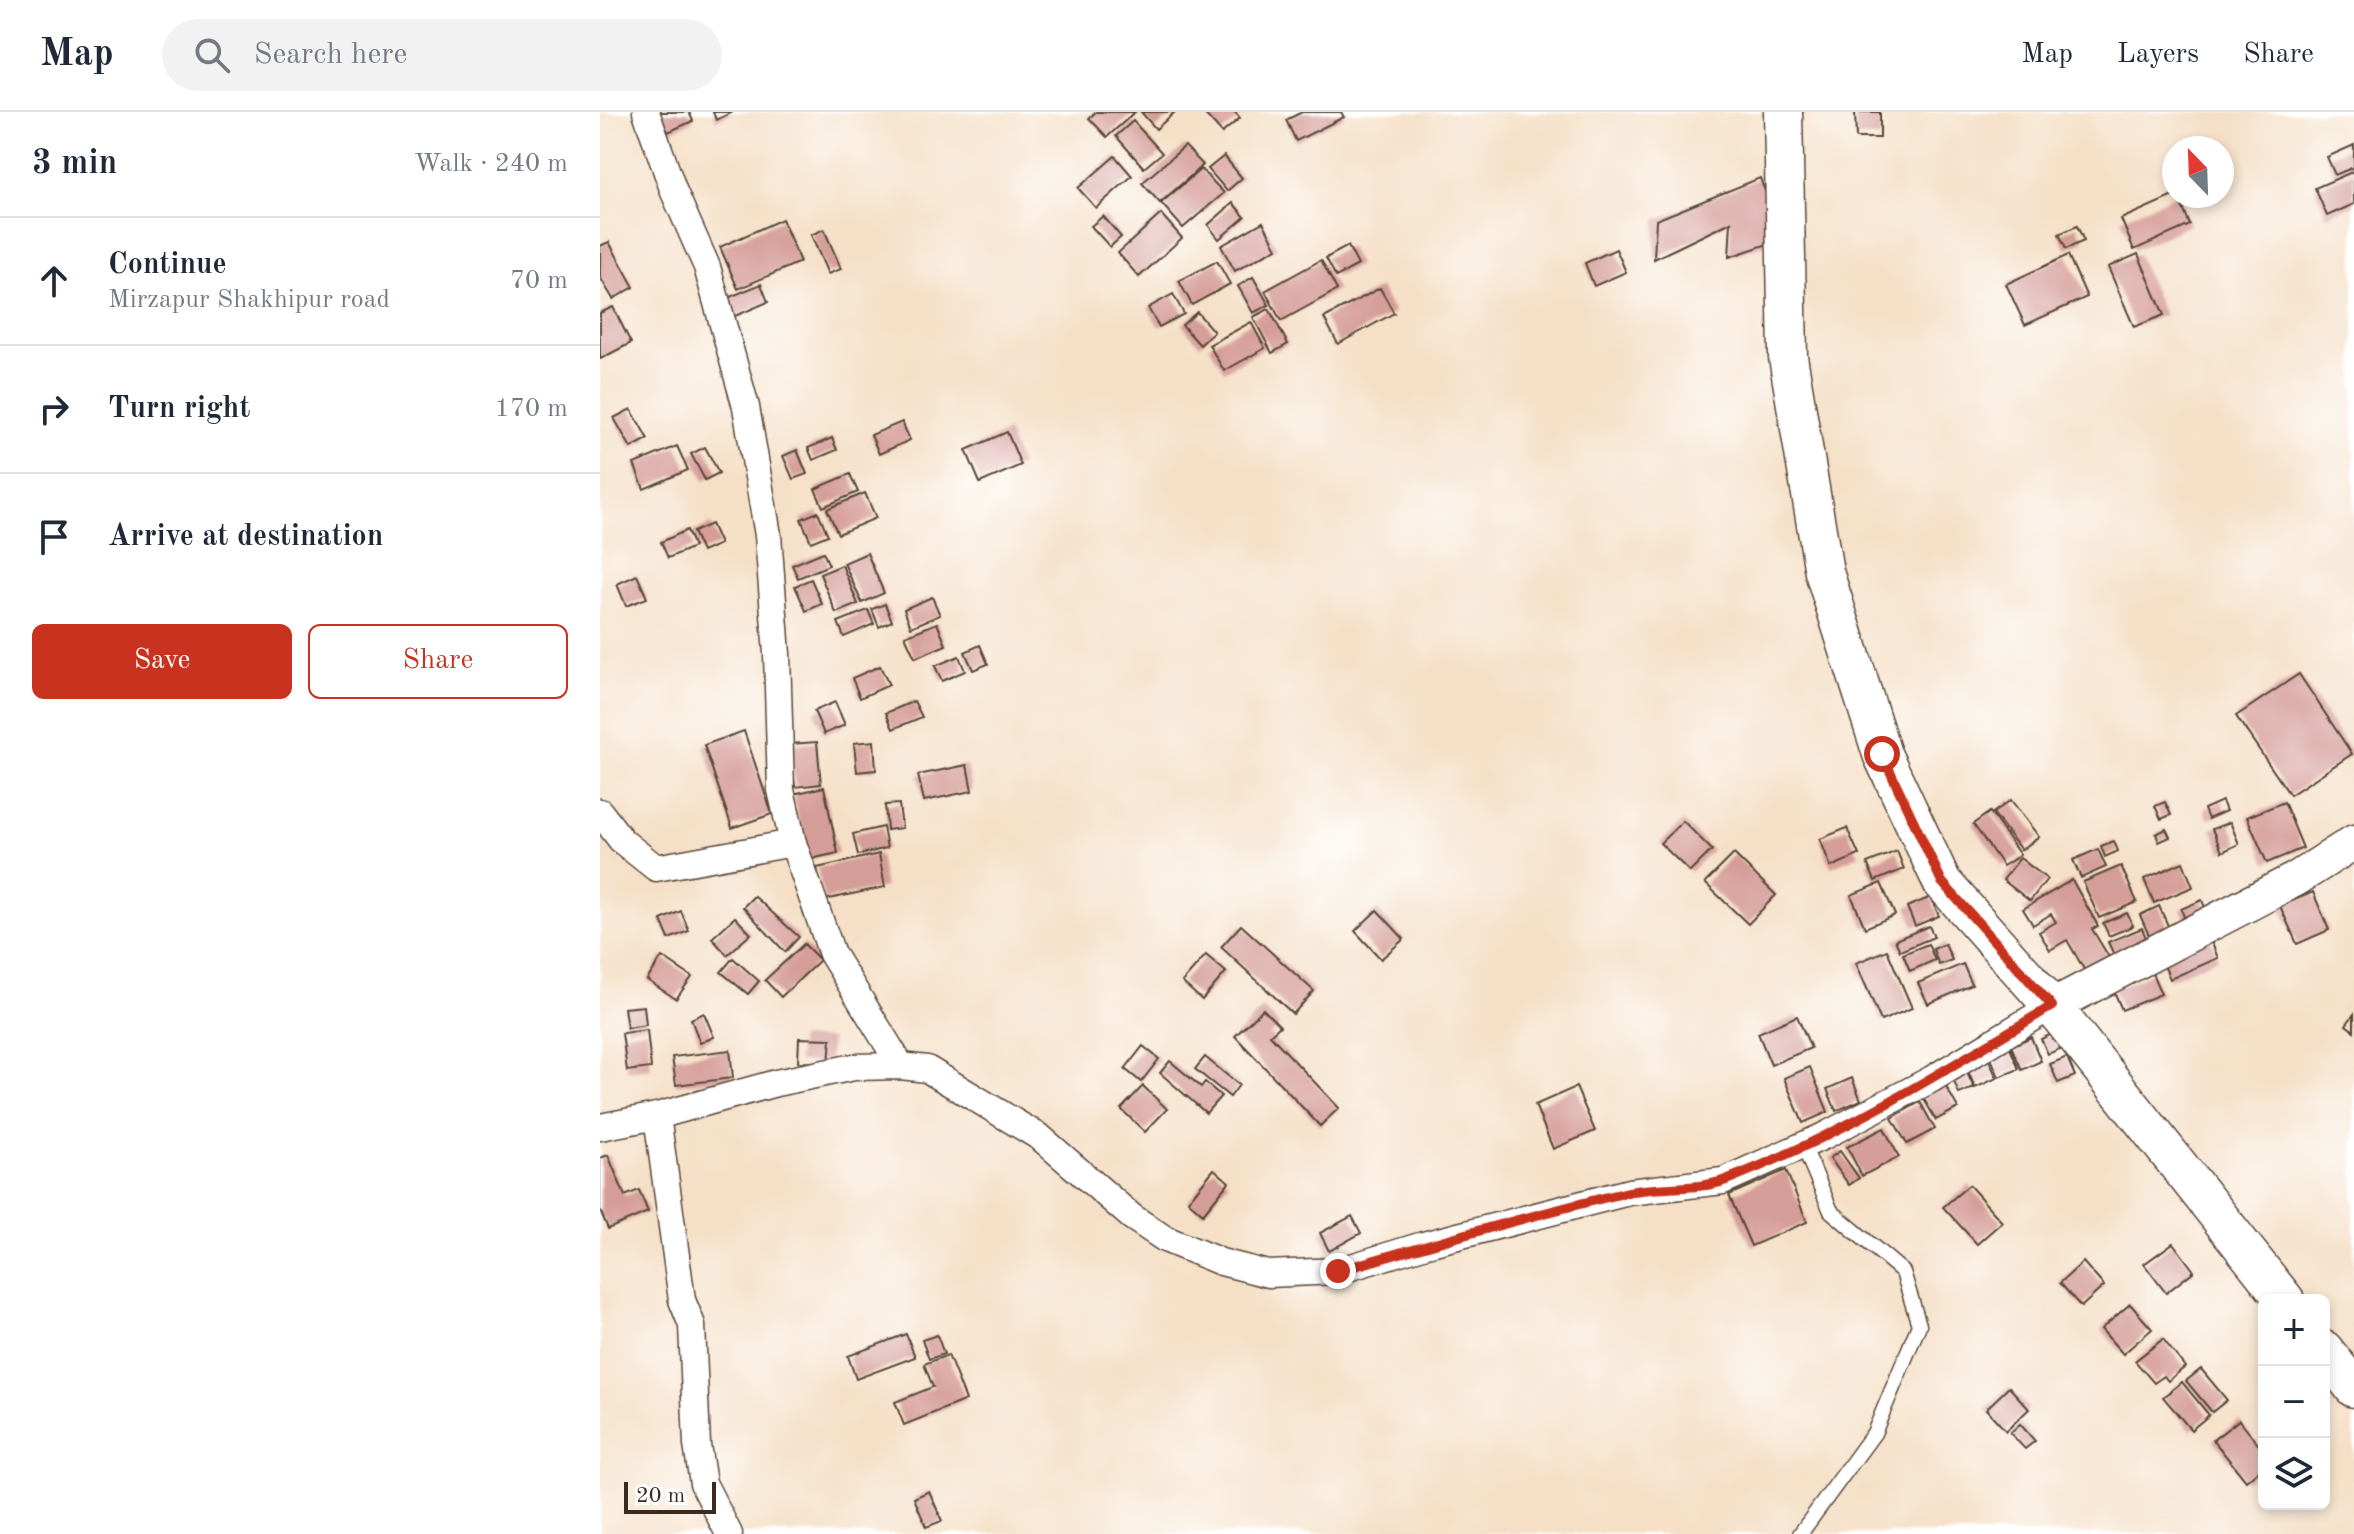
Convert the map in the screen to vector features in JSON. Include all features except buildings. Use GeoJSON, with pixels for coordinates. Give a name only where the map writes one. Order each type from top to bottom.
{"type":"FeatureCollection","features":[{"type":"Feature","properties":{"kind":"main road"},"geometry":{"type":"LineString","coordinates":[[1783,112],[1788,357],[1824,572],[1882,754],[1942,882],[2052,1006],[2280,1294]]}},
{"type":"Feature","properties":{"kind":"main road"},"geometry":{"type":"LineString","coordinates":[[2330,1358],[2354,1388]]}},
{"type":"Feature","properties":{"kind":"street"},"geometry":{"type":"LineString","coordinates":[[646,112],[674,192],[707,267],[746,407],[768,535],[777,654],[781,790],[793,843],[832,954],[901,1066]]}},
{"type":"Feature","properties":{"kind":"street"},"geometry":{"type":"LineString","coordinates":[[600,812],[622,841],[656,868],[793,843]]}},
{"type":"Feature","properties":{"kind":"street"},"geometry":{"type":"LineString","coordinates":[[600,1127],[854,1067],[927,1069],[1041,1138],[1132,1217],[1165,1239],[1221,1262],[1268,1274],[1338,1271],[1423,1245],[1629,1192],[1723,1181],[1803,1145],[1932,1079],[2052,1006],[2296,879],[2354,842]]}},
{"type":"Feature","properties":{"kind":"street"},"geometry":{"type":"LineString","coordinates":[[657,1116],[682,1300],[692,1325],[697,1445],[703,1483],[729,1534]]}},
{"type":"Feature","properties":{"kind":"lane"},"geometry":{"type":"LineString","coordinates":[[1800,1534],[1874,1433],[1919,1325],[1903,1272],[1831,1211],[1803,1145]]}},
{"type":"Feature","properties":{"kind":"route"},"geometry":{"type":"LineString","coordinates":[[1338,1271],[1423,1245],[1629,1192],[1723,1181],[1824,1136],[1932,1079],[2052,1006],[1942,882],[1882,754]]}}]}
